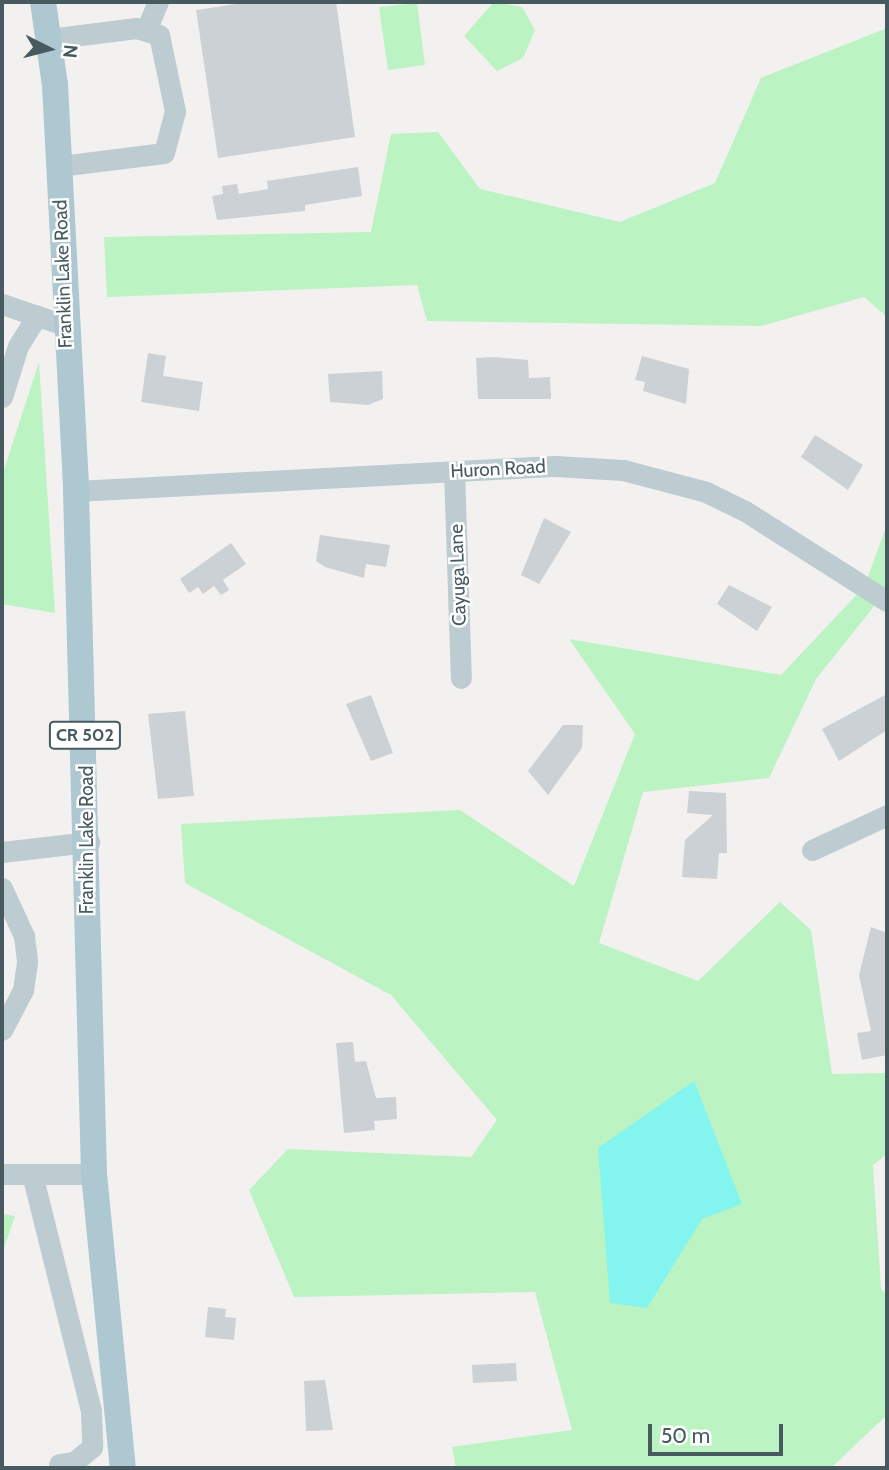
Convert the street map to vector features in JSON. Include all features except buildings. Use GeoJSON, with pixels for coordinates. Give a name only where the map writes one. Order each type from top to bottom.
{"type":"FeatureCollection","features":[{"type":"Feature","properties":{"kind":"main road","name":"Franklin Lake Road"},"geometry":{"type":"LineString","coordinates":[[43,2],[49,39],[59,166],[65,325],[76,491],[89,842],[87,1009],[94,1174],[123,1468]]}},
{"type":"Feature","properties":{"kind":"street"},"geometry":{"type":"LineString","coordinates":[[146,30],[158,2]]}},
{"type":"Feature","properties":{"kind":"street"},"geometry":{"type":"LineString","coordinates":[[49,39],[146,30],[159,35],[165,51],[174,111],[164,153],[59,166]]}},
{"type":"Feature","properties":{"kind":"street"},"geometry":{"type":"LineString","coordinates":[[2,304],[65,325]]}},
{"type":"Feature","properties":{"kind":"street"},"geometry":{"type":"LineString","coordinates":[[2,397],[18,346],[37,316]]}},
{"type":"Feature","properties":{"kind":"street","name":"Huron Road"},"geometry":{"type":"LineString","coordinates":[[76,491],[580,466],[665,478],[745,510],[887,601]]}},
{"type":"Feature","properties":{"kind":"street","name":"Cayuga Lane"},"geometry":{"type":"LineString","coordinates":[[454,471],[461,678]]}},
{"type":"Feature","properties":{"kind":"street"},"geometry":{"type":"LineString","coordinates":[[813,850],[887,815]]}},
{"type":"Feature","properties":{"kind":"street"},"geometry":{"type":"LineString","coordinates":[[2,852],[89,842]]}},
{"type":"Feature","properties":{"kind":"street"},"geometry":{"type":"LineString","coordinates":[[2,888],[24,936],[27,962],[23,990],[2,1030]]}},
{"type":"Feature","properties":{"kind":"street"},"geometry":{"type":"LineString","coordinates":[[2,1174],[94,1174]]}},
{"type":"Feature","properties":{"kind":"street"},"geometry":{"type":"LineString","coordinates":[[32,1174],[91,1410],[92,1447],[75,1462],[59,1464]]}},
{"type":"Feature","properties":{"kind":"green space"},"geometry":{"type":"Polygon","coordinates":[[[494,2],[522,7],[535,30],[523,58],[497,71],[464,36],[494,2]]]}},
{"type":"Feature","properties":{"kind":"green space"},"geometry":{"type":"Polygon","coordinates":[[[417,3],[425,65],[388,70],[379,7],[417,3]]]}},
{"type":"Feature","properties":{"kind":"green space"},"geometry":{"type":"Polygon","coordinates":[[[887,28],[887,317],[864,297],[761,326],[427,321],[417,285],[107,297],[104,237],[371,232],[391,134],[438,132],[480,189],[620,222],[715,183],[761,78],[887,28]]]}},
{"type":"Feature","properties":{"kind":"green space"},"geometry":{"type":"Polygon","coordinates":[[[39,362],[55,613],[2,604],[2,476],[39,362]]]}},
{"type":"Feature","properties":{"kind":"green space"},"geometry":{"type":"Polygon","coordinates":[[[887,525],[887,590],[816,679],[769,778],[643,792],[599,943],[698,981],[780,902],[811,930],[832,1074],[887,1073],[887,1154],[873,1165],[881,1289],[887,1294],[887,1415],[831,1468],[456,1468],[452,1447],[572,1430],[535,1292],[294,1297],[249,1190],[288,1149],[471,1157],[497,1120],[391,995],[185,883],[181,824],[460,810],[574,886],[635,734],[569,639],[781,675],[864,587],[887,525]]]}},
{"type":"Feature","properties":{"kind":"green space"},"geometry":{"type":"Polygon","coordinates":[[[2,1214],[15,1216],[2,1254],[2,1214]]]}},
{"type":"Feature","properties":{"kind":"water"},"geometry":{"type":"Polygon","coordinates":[[[694,1081],[742,1204],[702,1219],[647,1308],[610,1303],[598,1148],[694,1081]]]}}]}
